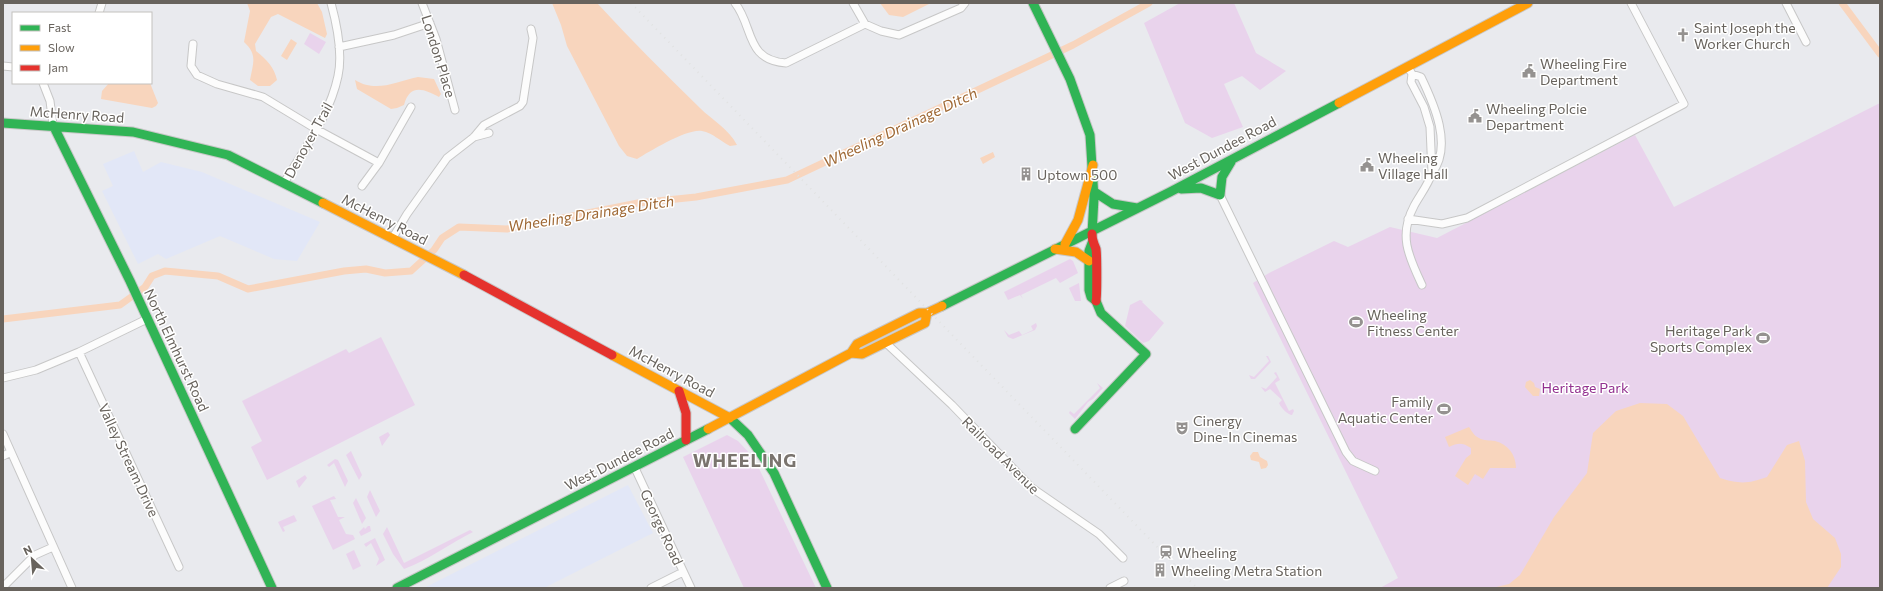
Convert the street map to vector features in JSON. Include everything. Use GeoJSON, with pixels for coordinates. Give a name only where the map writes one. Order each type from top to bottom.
{"type":"FeatureCollection","features":[{"type":"Feature","properties":{"kind":"main road"},"geometry":{"type":"LineString","coordinates":[[1033,3],[1070,79],[1090,135],[1093,191],[1092,243],[1089,251],[1089,290],[1091,297],[1096,302],[1101,313],[1146,354],[1075,429]]}},
{"type":"Feature","properties":{"kind":"main road","name":"West Dundee Road"},"geometry":{"type":"LineString","coordinates":[[398,588],[730,418],[851,353],[857,344],[919,313],[927,313],[1410,71],[1528,3]]}},
{"type":"Feature","properties":{"kind":"main road","name":"McHenry Road"},"geometry":{"type":"LineString","coordinates":[[3,123],[52,125],[133,132],[228,155],[433,259],[730,418],[748,435],[774,473],[827,588]]}},
{"type":"Feature","properties":{"kind":"main road","name":"North Elmhurst Road"},"geometry":{"type":"LineString","coordinates":[[52,125],[117,255],[272,588]]}},
{"type":"Feature","properties":{"kind":"main road"},"geometry":{"type":"LineString","coordinates":[[1170,192],[1191,187],[1203,188],[1220,195],[1222,174],[1234,158]]}},
{"type":"Feature","properties":{"kind":"main road"},"geometry":{"type":"LineString","coordinates":[[1065,244],[1078,220],[1084,203],[1092,165]]}},
{"type":"Feature","properties":{"kind":"main road"},"geometry":{"type":"LineString","coordinates":[[1093,191],[1105,201],[1117,207],[1137,208]]}},
{"type":"Feature","properties":{"kind":"main road"},"geometry":{"type":"LineString","coordinates":[[1092,243],[1096,249],[1096,282],[1098,297],[1096,302]]}},
{"type":"Feature","properties":{"kind":"main road"},"geometry":{"type":"LineString","coordinates":[[1055,249],[1076,252],[1089,261]]}},
{"type":"Feature","properties":{"kind":"main road","name":"West Dundee Road"},"geometry":{"type":"LineString","coordinates":[[851,353],[862,354],[925,323],[927,313]]}},
{"type":"Feature","properties":{"kind":"main road"},"geometry":{"type":"LineString","coordinates":[[679,391],[686,413],[686,440]]}},
{"type":"Feature","properties":{"kind":"street","name":"Denoyer Trail"},"geometry":{"type":"LineString","coordinates":[[284,183],[331,102],[338,75],[339,47],[331,3]]}},
{"type":"Feature","properties":{"kind":"street","name":"London Place"},"geometry":{"type":"LineString","coordinates":[[422,3],[436,40],[455,110]]}},
{"type":"Feature","properties":{"kind":"street"},"geometry":{"type":"LineString","coordinates":[[735,3],[756,49],[774,62],[786,63],[866,24]]}},
{"type":"Feature","properties":{"kind":"street"},"geometry":{"type":"LineString","coordinates":[[853,3],[866,24],[881,31],[899,35],[955,11],[961,8],[965,3]]}},
{"type":"Feature","properties":{"kind":"street"},"geometry":{"type":"LineString","coordinates":[[1408,219],[1442,224],[1467,218],[1684,104],[1631,3]]}},
{"type":"Feature","properties":{"kind":"street"},"geometry":{"type":"LineString","coordinates":[[1787,5],[1806,42]]}},
{"type":"Feature","properties":{"kind":"street"},"geometry":{"type":"LineString","coordinates":[[339,47],[394,35],[430,23]]}},
{"type":"Feature","properties":{"kind":"street"},"geometry":{"type":"LineString","coordinates":[[392,239],[407,214],[448,158],[474,137],[484,125],[519,108],[524,102],[533,38],[532,29]]}},
{"type":"Feature","properties":{"kind":"street"},"geometry":{"type":"LineString","coordinates":[[193,44],[191,66],[197,75],[217,84],[264,96],[316,129],[379,162]]}},
{"type":"Feature","properties":{"kind":"street"},"geometry":{"type":"LineString","coordinates":[[1410,71],[1411,82],[1424,107],[1430,127],[1432,173],[1430,180],[1408,219],[1405,235],[1407,250],[1422,285]]}},
{"type":"Feature","properties":{"kind":"street"},"geometry":{"type":"LineString","coordinates":[[1410,71],[1421,77],[1439,116],[1440,150],[1438,165],[1432,173]]}},
{"type":"Feature","properties":{"kind":"street"},"geometry":{"type":"LineString","coordinates":[[43,84],[50,101],[52,125]]}},
{"type":"Feature","properties":{"kind":"street"},"geometry":{"type":"LineString","coordinates":[[362,186],[379,162],[411,107]]}},
{"type":"Feature","properties":{"kind":"street"},"geometry":{"type":"LineString","coordinates":[[474,137],[489,133]]}},
{"type":"Feature","properties":{"kind":"street"},"geometry":{"type":"LineString","coordinates":[[1220,195],[1346,452],[1353,461],[1375,471]]}},
{"type":"Feature","properties":{"kind":"street"},"geometry":{"type":"LineString","coordinates":[[3,378],[36,370],[79,352],[147,320]]}},
{"type":"Feature","properties":{"kind":"street","name":"Railroad Avenue"},"geometry":{"type":"LineString","coordinates":[[886,343],[952,405],[1032,488],[1099,534],[1123,558]]}},
{"type":"Feature","properties":{"kind":"street","name":"Valley Stream Drive"},"geometry":{"type":"LineString","coordinates":[[79,352],[179,567]]}},
{"type":"Feature","properties":{"kind":"street"},"geometry":{"type":"LineString","coordinates":[[3,434],[72,588]]}},
{"type":"Feature","properties":{"kind":"street"},"geometry":{"type":"LineString","coordinates":[[3,456],[11,452]]}},
{"type":"Feature","properties":{"kind":"street","name":"George Road"},"geometry":{"type":"LineString","coordinates":[[634,466],[691,588]]}},
{"type":"Feature","properties":{"kind":"street"},"geometry":{"type":"LineString","coordinates":[[3,587],[35,555],[53,547]]}},
{"type":"Feature","properties":{"kind":"street"},"geometry":{"type":"LineString","coordinates":[[651,588],[683,572]]}},
{"type":"Feature","properties":{"kind":"street"},"geometry":{"type":"LineString","coordinates":[[1110,588],[1124,581]]}},
{"type":"Feature","properties":{"kind":"shaded area"},"geometry":{"type":"Polygon","coordinates":[[[247,3],[317,3],[322,12],[327,34],[325,38],[278,14],[271,17],[255,44],[256,51],[270,64],[276,75],[277,80],[270,86],[258,86],[250,80],[253,55],[244,42],[250,11],[247,3]]]}},
{"type":"Feature","properties":{"kind":"shaded area"},"geometry":{"type":"Polygon","coordinates":[[[552,3],[597,3],[674,82],[730,134],[737,145],[730,146],[710,133],[696,131],[679,136],[637,159],[627,156],[619,146],[567,46],[561,25],[552,3]]]}},
{"type":"Feature","properties":{"kind":"shaded area"},"geometry":{"type":"Polygon","coordinates":[[[880,3],[931,3],[903,17],[889,15],[880,3]]]}},
{"type":"Feature","properties":{"kind":"shaded area"},"geometry":{"type":"Polygon","coordinates":[[[291,39],[297,43],[287,60],[281,56],[291,39]]]}},
{"type":"Feature","properties":{"kind":"shaded area"},"geometry":{"type":"Polygon","coordinates":[[[418,77],[434,79],[441,94],[439,97],[423,90],[414,91],[410,93],[404,105],[391,109],[357,89],[355,80],[370,86],[378,86],[393,84],[418,77]]]}},
{"type":"Feature","properties":{"kind":"shaded area"},"geometry":{"type":"Polygon","coordinates":[[[108,84],[150,84],[158,103],[152,108],[101,99],[102,91],[108,84]]]}},
{"type":"Feature","properties":{"kind":"shaded area"},"geometry":{"type":"Polygon","coordinates":[[[134,151],[143,172],[161,162],[202,172],[320,222],[297,261],[274,259],[220,236],[166,259],[158,254],[138,264],[102,191],[113,186],[103,164],[134,151]]]}},
{"type":"Feature","properties":{"kind":"shaded area"},"geometry":{"type":"Polygon","coordinates":[[[993,152],[995,157],[983,164],[980,158],[993,152]]]}},
{"type":"Feature","properties":{"kind":"shaded area"},"geometry":{"type":"Polygon","coordinates":[[[1530,380],[1534,383],[1535,387],[1540,389],[1539,396],[1533,396],[1525,387],[1526,382],[1530,380]]]}},
{"type":"Feature","properties":{"kind":"shaded area"},"geometry":{"type":"Polygon","coordinates":[[[1640,403],[1667,404],[1683,416],[1720,478],[1727,480],[1744,482],[1767,477],[1787,445],[1799,441],[1805,461],[1806,502],[1813,519],[1835,538],[1841,554],[1841,567],[1827,588],[1492,588],[1509,584],[1520,575],[1554,517],[1587,473],[1593,433],[1616,411],[1640,403]]]}},
{"type":"Feature","properties":{"kind":"shaded area"},"geometry":{"type":"Polygon","coordinates":[[[1469,427],[1477,437],[1483,440],[1500,442],[1507,447],[1515,459],[1516,468],[1490,468],[1483,479],[1475,474],[1468,485],[1455,476],[1466,458],[1471,454],[1471,448],[1461,444],[1456,444],[1449,447],[1445,437],[1469,427]]]}},
{"type":"Feature","properties":{"kind":"shaded area"},"geometry":{"type":"Polygon","coordinates":[[[1253,452],[1258,452],[1260,457],[1267,461],[1268,465],[1266,468],[1261,469],[1259,462],[1251,460],[1250,456],[1253,452]]]}},
{"type":"Feature","properties":{"kind":"shaded area"},"geometry":{"type":"Polygon","coordinates":[[[628,485],[653,533],[544,588],[424,588],[628,485]]]}},
{"type":"Feature","properties":{"kind":"green space"},"geometry":{"type":"Polygon","coordinates":[[[1180,3],[1234,3],[1256,53],[1286,71],[1260,90],[1242,76],[1224,84],[1243,127],[1212,138],[1185,123],[1144,23],[1180,3]]]}},
{"type":"Feature","properties":{"kind":"green space"},"geometry":{"type":"Polygon","coordinates":[[[310,33],[326,42],[319,54],[304,44],[310,33]]]}},
{"type":"Feature","properties":{"kind":"green space","name":"Heritage Park"},"geometry":{"type":"Polygon","coordinates":[[[1880,103],[1880,588],[1380,588],[1398,578],[1253,283],[1269,273],[1334,241],[1348,247],[1390,227],[1437,238],[1635,135],[1674,207],[1880,103]]]}},
{"type":"Feature","properties":{"kind":"green space"},"geometry":{"type":"Polygon","coordinates":[[[1070,259],[1073,261],[1078,273],[1060,283],[1056,278],[1021,295],[1023,299],[1020,295],[1008,300],[1004,292],[1070,259]]]}},
{"type":"Feature","properties":{"kind":"green space"},"geometry":{"type":"Polygon","coordinates":[[[1079,283],[1081,301],[1075,301],[1069,288],[1079,283]]]}},
{"type":"Feature","properties":{"kind":"green space"},"geometry":{"type":"Polygon","coordinates":[[[1140,300],[1143,301],[1142,302],[1164,323],[1149,341],[1143,343],[1125,326],[1130,305],[1140,300]]]}},
{"type":"Feature","properties":{"kind":"green space"},"geometry":{"type":"Polygon","coordinates":[[[1036,323],[1037,326],[1035,330],[1013,339],[1008,337],[1004,330],[1009,335],[1019,331],[1022,335],[1033,330],[1031,326],[1036,323]]]}},
{"type":"Feature","properties":{"kind":"green space"},"geometry":{"type":"Polygon","coordinates":[[[381,337],[415,405],[267,480],[251,447],[262,441],[242,401],[346,349],[349,353],[381,337]]]}},
{"type":"Feature","properties":{"kind":"green space"},"geometry":{"type":"Polygon","coordinates":[[[1266,356],[1268,356],[1271,362],[1255,379],[1251,379],[1249,375],[1254,377],[1269,361],[1266,356]]]}},
{"type":"Feature","properties":{"kind":"green space"},"geometry":{"type":"Polygon","coordinates":[[[1276,372],[1280,380],[1275,383],[1289,411],[1293,409],[1294,411],[1292,415],[1283,409],[1279,403],[1282,400],[1270,389],[1265,392],[1261,387],[1266,389],[1277,377],[1274,373],[1276,372]]]}},
{"type":"Feature","properties":{"kind":"green space"},"geometry":{"type":"Polygon","coordinates":[[[1097,383],[1103,388],[1093,399],[1088,402],[1075,419],[1069,413],[1070,411],[1074,414],[1100,388],[1097,383]]]}},
{"type":"Feature","properties":{"kind":"green space"},"geometry":{"type":"Polygon","coordinates":[[[388,432],[390,435],[382,446],[379,437],[388,432]]]}},
{"type":"Feature","properties":{"kind":"green space"},"geometry":{"type":"Polygon","coordinates":[[[727,435],[738,441],[754,458],[816,588],[744,588],[683,457],[727,435]]]}},
{"type":"Feature","properties":{"kind":"green space"},"geometry":{"type":"Polygon","coordinates":[[[351,451],[362,475],[359,480],[346,455],[351,451]]]}},
{"type":"Feature","properties":{"kind":"green space"},"geometry":{"type":"Polygon","coordinates":[[[335,459],[338,460],[348,481],[345,487],[334,463],[329,467],[327,465],[335,459]]]}},
{"type":"Feature","properties":{"kind":"green space"},"geometry":{"type":"Polygon","coordinates":[[[305,475],[307,478],[299,488],[296,481],[305,475]]]}},
{"type":"Feature","properties":{"kind":"green space"},"geometry":{"type":"Polygon","coordinates":[[[370,490],[380,511],[376,517],[367,497],[370,490]]]}},
{"type":"Feature","properties":{"kind":"green space"},"geometry":{"type":"Polygon","coordinates":[[[334,496],[336,499],[330,500],[338,517],[345,517],[339,520],[346,534],[353,535],[355,539],[333,550],[312,506],[334,496]]]}},
{"type":"Feature","properties":{"kind":"green space"},"geometry":{"type":"Polygon","coordinates":[[[356,498],[366,518],[362,524],[353,503],[356,498]]]}},
{"type":"Feature","properties":{"kind":"green space"},"geometry":{"type":"Polygon","coordinates":[[[294,515],[297,521],[283,527],[285,531],[283,532],[278,522],[294,515]]]}},
{"type":"Feature","properties":{"kind":"green space"},"geometry":{"type":"Polygon","coordinates":[[[370,526],[371,531],[361,536],[359,532],[364,527],[365,529],[370,526]]]}},
{"type":"Feature","properties":{"kind":"green space"},"geometry":{"type":"Polygon","coordinates":[[[387,527],[404,563],[470,530],[473,532],[422,561],[404,569],[393,554],[383,534],[387,527]]]}},
{"type":"Feature","properties":{"kind":"green space"},"geometry":{"type":"Polygon","coordinates":[[[375,538],[385,560],[376,566],[379,559],[371,543],[366,547],[364,544],[375,538]]]}},
{"type":"Feature","properties":{"kind":"green space"},"geometry":{"type":"Polygon","coordinates":[[[354,550],[361,566],[353,570],[346,554],[354,550]]]}},
{"type":"Feature","properties":{"kind":"waterway","name":"Wheeling Drainage Ditch"},"geometry":{"type":"LineString","coordinates":[[3,319],[120,305],[145,287],[152,276],[165,271],[218,276],[248,289],[344,271],[366,269],[385,273],[411,271],[434,250],[442,238],[459,227],[507,229],[638,203],[696,197],[787,180],[1073,45],[1149,3]]}},
{"type":"Feature","properties":{"kind":"waterway","name":"Wheeling Drainage Ditch"},"geometry":{"type":"LineString","coordinates":[[1842,3],[1880,54]]}},
{"type":"Feature","properties":{"kind":"railway"},"geometry":{"type":"LineString","coordinates":[[631,3],[1197,588]]}},
{"type":"Feature","properties":{"kind":"traffic: fast"},"geometry":{"type":"LineString","coordinates":[[1033,3],[1070,79],[1090,135],[1094,198],[1092,234]]}},
{"type":"Feature","properties":{"kind":"traffic: fast"},"geometry":{"type":"LineString","coordinates":[[942,306],[1170,192],[1339,103]]}},
{"type":"Feature","properties":{"kind":"traffic: fast"},"geometry":{"type":"LineString","coordinates":[[3,123],[133,132],[228,155],[323,203]]}},
{"type":"Feature","properties":{"kind":"traffic: fast"},"geometry":{"type":"LineString","coordinates":[[53,125],[130,281],[272,588]]}},
{"type":"Feature","properties":{"kind":"traffic: fast"},"geometry":{"type":"LineString","coordinates":[[1181,189],[1201,188],[1220,195],[1222,177],[1231,162]]}},
{"type":"Feature","properties":{"kind":"traffic: fast"},"geometry":{"type":"LineString","coordinates":[[1093,191],[1113,204],[1137,208]]}},
{"type":"Feature","properties":{"kind":"traffic: fast"},"geometry":{"type":"LineString","coordinates":[[1075,429],[1146,354],[1101,313],[1096,301],[1091,297],[1089,290],[1089,251],[1092,243]]}},
{"type":"Feature","properties":{"kind":"traffic: fast"},"geometry":{"type":"LineString","coordinates":[[730,418],[748,435],[774,473],[827,588]]}},
{"type":"Feature","properties":{"kind":"traffic: fast"},"geometry":{"type":"LineString","coordinates":[[397,588],[708,429]]}},
{"type":"Feature","properties":{"kind":"traffic: slow"},"geometry":{"type":"LineString","coordinates":[[1339,103],[1528,3]]}},
{"type":"Feature","properties":{"kind":"traffic: slow"},"geometry":{"type":"LineString","coordinates":[[1065,244],[1078,220],[1093,165]]}},
{"type":"Feature","properties":{"kind":"traffic: slow"},"geometry":{"type":"LineString","coordinates":[[323,203],[464,275]]}},
{"type":"Feature","properties":{"kind":"traffic: slow"},"geometry":{"type":"LineString","coordinates":[[1055,249],[1076,252],[1089,261]]}},
{"type":"Feature","properties":{"kind":"traffic: slow"},"geometry":{"type":"LineString","coordinates":[[708,429],[851,353],[857,344],[919,313],[927,313],[942,306]]}},
{"type":"Feature","properties":{"kind":"traffic: slow"},"geometry":{"type":"LineString","coordinates":[[851,353],[862,354],[925,323],[927,313]]}},
{"type":"Feature","properties":{"kind":"traffic: slow"},"geometry":{"type":"LineString","coordinates":[[612,355],[730,418]]}},
{"type":"Feature","properties":{"kind":"traffic: jam"},"geometry":{"type":"LineString","coordinates":[[1092,234],[1096,249],[1096,301]]}},
{"type":"Feature","properties":{"kind":"traffic: jam"},"geometry":{"type":"LineString","coordinates":[[464,275],[612,355]]}},
{"type":"Feature","properties":{"kind":"traffic: jam"},"geometry":{"type":"LineString","coordinates":[[679,391],[686,413],[686,440]]}},
{"type":"Feature","properties":{"kind":"place","name":"Saint Joseph the Worker Church"},"geometry":{"type":"Point","coordinates":[1683,35]}},
{"type":"Feature","properties":{"kind":"place","name":"Wheeling Fire Department"},"geometry":{"type":"Point","coordinates":[1529,71]}},
{"type":"Feature","properties":{"kind":"place","name":"Wheeling Polcie Department"},"geometry":{"type":"Point","coordinates":[1475,116]}},
{"type":"Feature","properties":{"kind":"place","name":"Wheeling Village Hall"},"geometry":{"type":"Point","coordinates":[1367,165]}},
{"type":"Feature","properties":{"kind":"place","name":"Uptown 500"},"geometry":{"type":"Point","coordinates":[1026,174]}},
{"type":"Feature","properties":{"kind":"place","name":"Wheeling Fitness Center"},"geometry":{"type":"Point","coordinates":[1356,322]}},
{"type":"Feature","properties":{"kind":"place","name":"Heritage Park Sports Complex"},"geometry":{"type":"Point","coordinates":[1763,338]}},
{"type":"Feature","properties":{"kind":"place","name":"Family Aquatic Center"},"geometry":{"type":"Point","coordinates":[1444,409]}},
{"type":"Feature","properties":{"kind":"place","name":"Cinergy Dine-In Cinemas"},"geometry":{"type":"Point","coordinates":[1182,428]}},
{"type":"Feature","properties":{"kind":"place","name":"Wheeling"},"geometry":{"type":"Point","coordinates":[1166,552]}},
{"type":"Feature","properties":{"kind":"place","name":"Wheeling Metra Station"},"geometry":{"type":"Point","coordinates":[1160,570]}},
{"type":"Feature","properties":{"kind":"district","name":"WHEELING"},"geometry":{"type":"Point","coordinates":[745,460]}}]}
